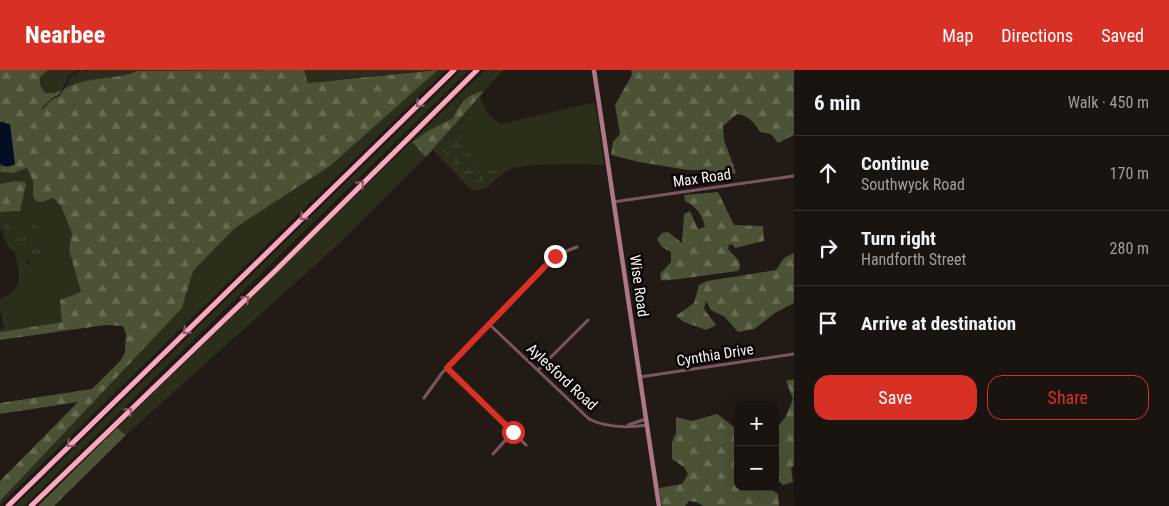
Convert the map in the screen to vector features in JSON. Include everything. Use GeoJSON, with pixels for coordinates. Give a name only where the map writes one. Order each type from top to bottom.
{"type":"FeatureCollection","features":[{"type":"Feature","properties":{"kind":"highway"},"geometry":{"type":"LineString","coordinates":[[8,506],[454,70]]}},
{"type":"Feature","properties":{"kind":"highway"},"geometry":{"type":"LineString","coordinates":[[31,506],[277,269],[477,70]]}},
{"type":"Feature","properties":{"kind":"street","name":"Wise Road"},"geometry":{"type":"LineString","coordinates":[[594,70],[659,506]]}},
{"type":"Feature","properties":{"kind":"street","name":"Max Road"},"geometry":{"type":"LineString","coordinates":[[613,202],[794,176]]}},
{"type":"Feature","properties":{"kind":"street"},"geometry":{"type":"LineString","coordinates":[[424,398],[447,368],[548,262],[564,252],[577,247]]}},
{"type":"Feature","properties":{"kind":"street"},"geometry":{"type":"LineString","coordinates":[[538,370],[588,320]]}},
{"type":"Feature","properties":{"kind":"street","name":"Aylesford Road"},"geometry":{"type":"LineString","coordinates":[[489,324],[589,419],[600,424],[628,425],[646,422]]}},
{"type":"Feature","properties":{"kind":"street","name":"Cynthia Drive"},"geometry":{"type":"LineString","coordinates":[[640,377],[794,354]]}},
{"type":"Feature","properties":{"kind":"street"},"geometry":{"type":"LineString","coordinates":[[447,368],[526,445]]}},
{"type":"Feature","properties":{"kind":"street"},"geometry":{"type":"LineString","coordinates":[[492,454],[513,432]]}},
{"type":"Feature","properties":{"kind":"green space"},"geometry":{"type":"Polygon","coordinates":[[[0,70],[48,70],[40,77],[40,85],[45,93],[49,93],[58,92],[86,81],[138,71],[304,70],[308,83],[438,70],[330,166],[235,228],[193,271],[182,308],[0,501],[0,481],[78,402],[0,414],[0,403],[92,389],[121,360],[125,352],[126,334],[123,326],[105,325],[0,340],[0,332],[62,322],[60,300],[81,292],[69,250],[72,233],[61,206],[53,198],[42,202],[36,201],[33,196],[33,181],[27,168],[13,173],[0,172],[5,122],[0,122],[0,70]]]}},
{"type":"Feature","properties":{"kind":"green space"},"geometry":{"type":"Polygon","coordinates":[[[26,70],[432,70],[31,111],[26,70]]]}},
{"type":"Feature","properties":{"kind":"green space"},"geometry":{"type":"Polygon","coordinates":[[[438,70],[446,70],[0,505],[0,501],[182,308],[193,271],[235,228],[330,166],[438,70]]]}},
{"type":"Feature","properties":{"kind":"green space"},"geometry":{"type":"Polygon","coordinates":[[[461,70],[469,70],[24,506],[15,506],[461,70]]]}},
{"type":"Feature","properties":{"kind":"green space"},"geometry":{"type":"Polygon","coordinates":[[[485,70],[504,70],[484,91],[474,93],[460,102],[453,118],[413,142],[426,157],[341,242],[126,435],[117,428],[485,70]]]}},
{"type":"Feature","properties":{"kind":"green space"},"geometry":{"type":"Polygon","coordinates":[[[631,70],[794,70],[794,135],[778,143],[771,134],[760,132],[751,120],[737,114],[723,126],[724,140],[736,173],[721,178],[707,170],[688,170],[639,162],[611,155],[613,142],[620,134],[615,105],[632,75],[631,70]]]}},
{"type":"Feature","properties":{"kind":"green space"},"geometry":{"type":"Polygon","coordinates":[[[484,91],[426,157],[412,142],[453,118],[461,103],[473,94],[484,91]]]}},
{"type":"Feature","properties":{"kind":"green space"},"geometry":{"type":"Polygon","coordinates":[[[480,96],[488,112],[501,124],[595,102],[604,165],[523,166],[508,171],[483,189],[471,190],[433,150],[480,96]],[[459,130],[444,142],[486,169],[467,154],[459,130]]]}},
{"type":"Feature","properties":{"kind":"green space"},"geometry":{"type":"Polygon","coordinates":[[[460,130],[464,145],[472,157],[483,166],[498,172],[476,185],[452,163],[443,151],[444,142],[460,130]]]}},
{"type":"Feature","properties":{"kind":"green space"},"geometry":{"type":"Polygon","coordinates":[[[27,168],[33,181],[33,196],[36,201],[42,202],[53,198],[61,206],[72,233],[69,250],[81,292],[62,322],[0,332],[0,329],[4,328],[0,310],[15,303],[0,307],[0,299],[14,290],[19,279],[14,250],[28,258],[26,262],[29,265],[31,265],[28,263],[29,259],[32,261],[6,230],[3,236],[2,232],[0,232],[5,230],[0,230],[0,212],[20,211],[21,198],[26,191],[15,181],[0,184],[0,172],[13,173],[27,168]]]}},
{"type":"Feature","properties":{"kind":"green space"},"geometry":{"type":"Polygon","coordinates":[[[14,181],[24,182],[26,185],[20,211],[0,212],[0,184],[14,181]]]}},
{"type":"Feature","properties":{"kind":"green space"},"geometry":{"type":"Polygon","coordinates":[[[718,192],[734,225],[763,226],[764,241],[735,248],[732,244],[729,245],[728,249],[739,261],[740,268],[738,271],[674,280],[661,280],[660,274],[671,262],[671,252],[662,247],[657,239],[662,233],[668,232],[682,243],[684,214],[690,211],[698,229],[705,227],[698,211],[685,201],[684,195],[718,192]]]}},
{"type":"Feature","properties":{"kind":"green space"},"geometry":{"type":"Polygon","coordinates":[[[34,215],[42,249],[36,261],[32,261],[10,249],[3,236],[6,231],[4,224],[34,215]]]}},
{"type":"Feature","properties":{"kind":"green space"},"geometry":{"type":"Polygon","coordinates":[[[794,253],[794,303],[775,313],[754,329],[738,332],[725,317],[711,310],[706,301],[704,309],[716,325],[706,330],[684,322],[676,316],[694,303],[699,285],[707,281],[776,270],[784,258],[794,253]]]}},
{"type":"Feature","properties":{"kind":"green space"},"geometry":{"type":"Polygon","coordinates":[[[15,303],[18,316],[7,319],[5,309],[0,310],[0,307],[15,303]]]}},
{"type":"Feature","properties":{"kind":"green space"},"geometry":{"type":"Polygon","coordinates":[[[794,379],[794,465],[791,468],[793,482],[783,485],[779,482],[779,425],[785,418],[793,399],[786,381],[794,379]]]}},
{"type":"Feature","properties":{"kind":"green space"},"geometry":{"type":"Polygon","coordinates":[[[717,414],[734,427],[734,491],[774,491],[778,494],[779,506],[704,506],[689,501],[685,506],[662,506],[659,488],[682,484],[688,474],[684,467],[672,459],[672,442],[676,433],[676,417],[692,421],[717,414]]]}},
{"type":"Feature","properties":{"kind":"green space"},"geometry":{"type":"Polygon","coordinates":[[[117,428],[126,435],[54,506],[38,506],[117,428]]]}},
{"type":"Feature","properties":{"kind":"water"},"geometry":{"type":"Polygon","coordinates":[[[0,122],[10,124],[15,164],[9,166],[3,166],[0,163],[0,122]]]}},
{"type":"Feature","properties":{"kind":"waterway"},"geometry":{"type":"LineString","coordinates":[[42,109],[53,98],[60,95],[70,76],[80,70]]}},
{"type":"Feature","properties":{"kind":"route"},"geometry":{"type":"LineString","coordinates":[[513,432],[447,368],[555,256]]}}]}
